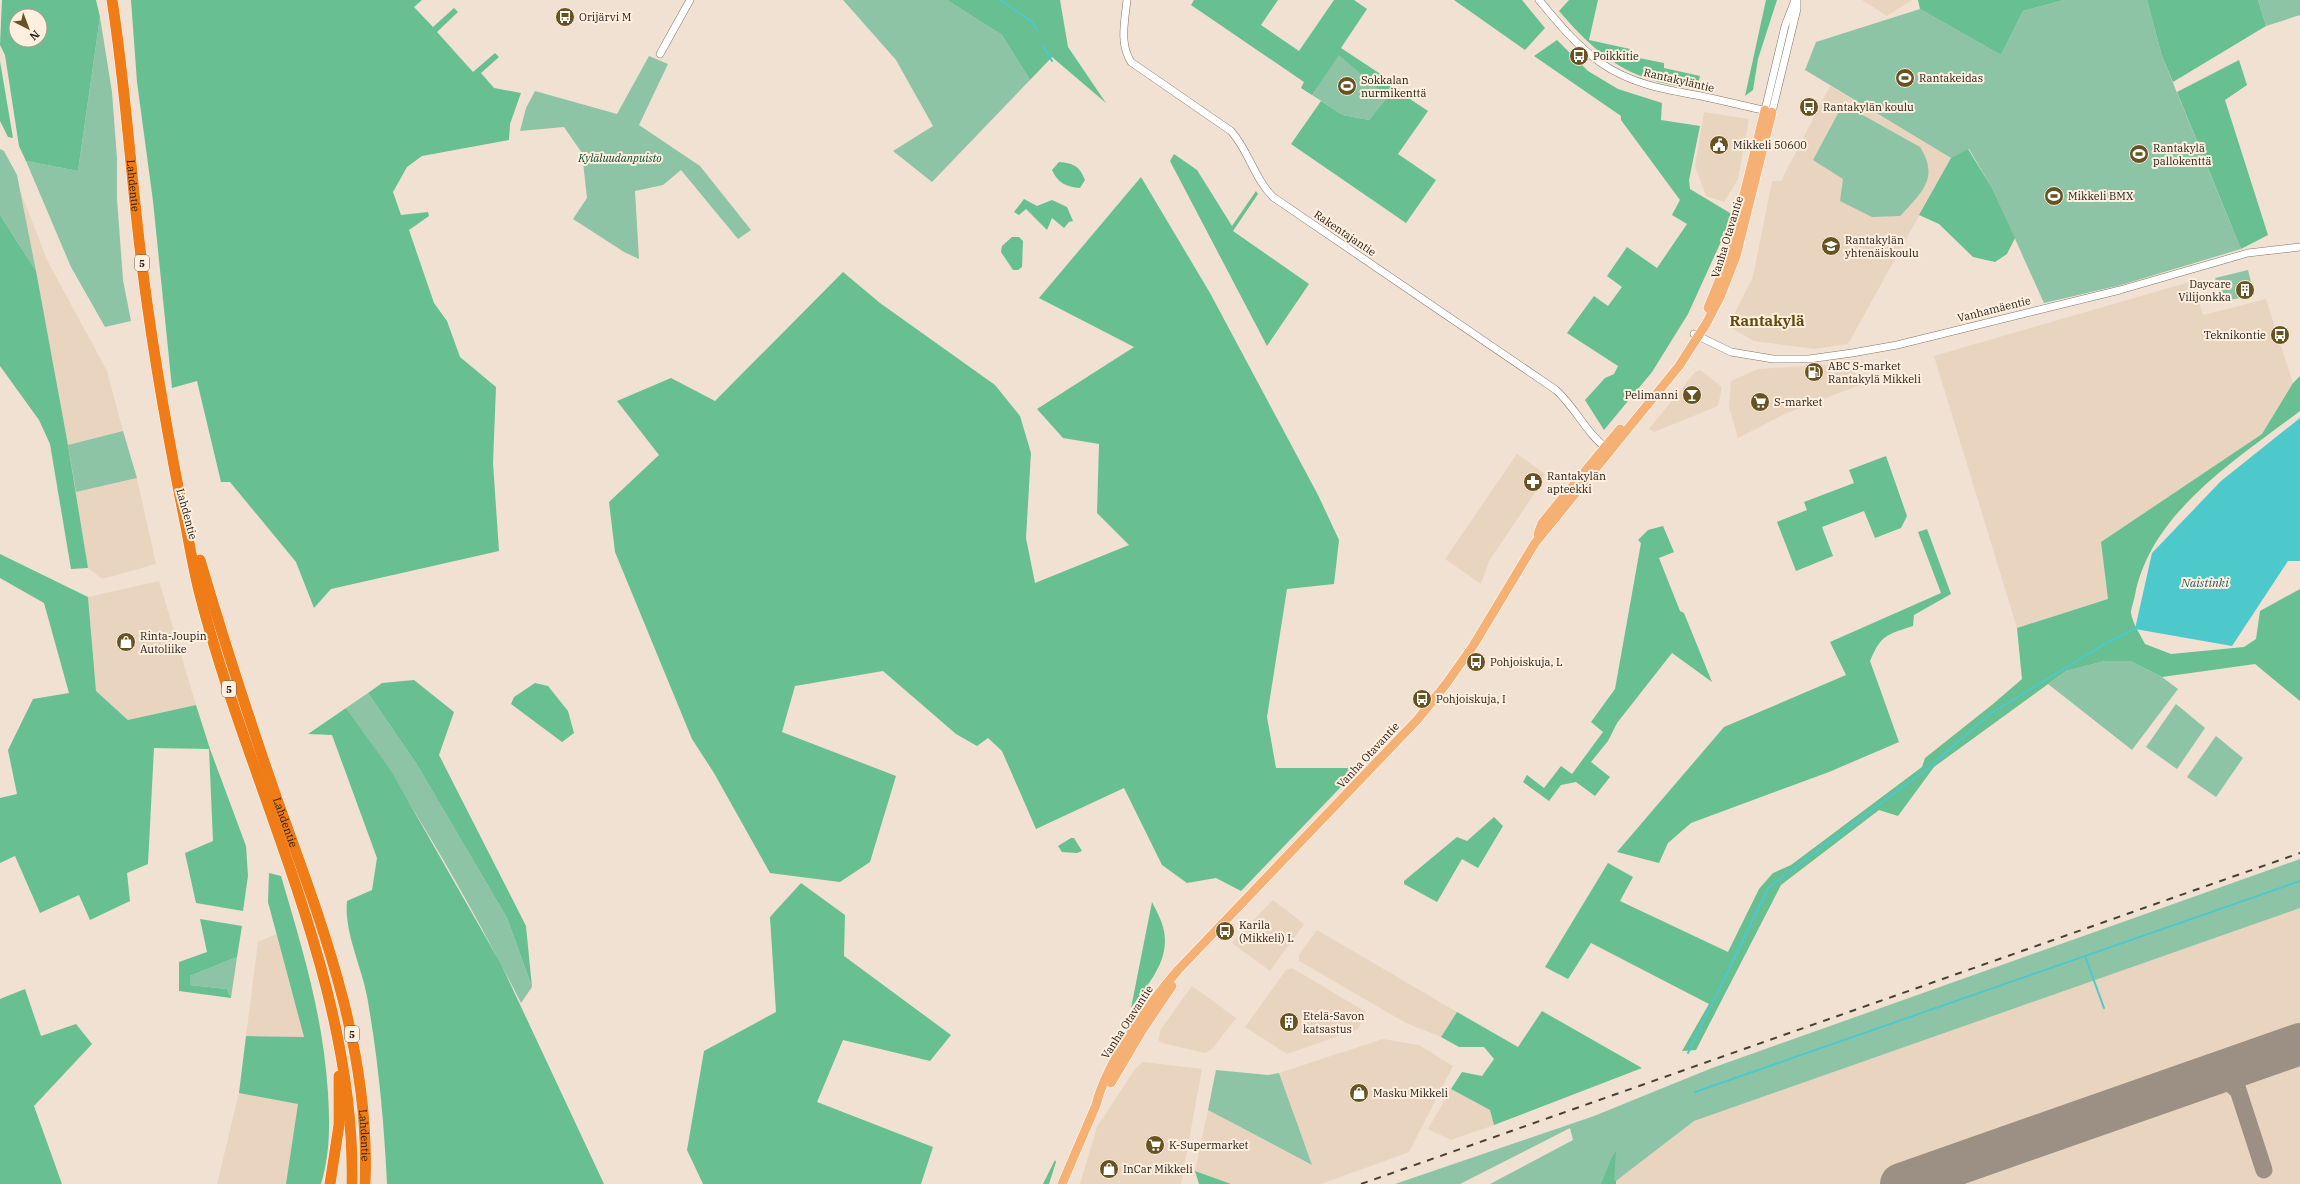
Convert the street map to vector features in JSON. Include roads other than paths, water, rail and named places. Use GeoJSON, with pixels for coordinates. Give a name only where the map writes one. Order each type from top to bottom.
{"type":"FeatureCollection","features":[{"type":"Feature","properties":{"kind":"highway","name":"Lahdentie"},"geometry":{"type":"LineString","coordinates":[[112,0],[121,58],[141,256],[156,364],[174,466],[199,591],[239,723],[302,906],[326,986],[338,1041],[349,1105],[352,1184]]}},
{"type":"Feature","properties":{"kind":"highway","name":"Lahdentie"},"geometry":{"type":"LineString","coordinates":[[174,466],[208,587],[271,780],[314,902],[339,984],[353,1040],[362,1101],[366,1184]]}},
{"type":"Feature","properties":{"kind":"highway"},"geometry":{"type":"LineString","coordinates":[[330,1184],[339,1125],[338,1041]]}},
{"type":"Feature","properties":{"kind":"main road","name":"Vanha Otavantie"},"geometry":{"type":"LineString","coordinates":[[1062,1184],[1096,1105],[1099,1093],[1110,1070],[1136,1026],[1170,980],[1418,719],[1446,684],[1473,646],[1535,543],[1542,523],[1607,448],[1696,335],[1714,296],[1728,259],[1769,111]]}},
{"type":"Feature","properties":{"kind":"street"},"geometry":{"type":"LineString","coordinates":[[660,54],[690,0]]}},
{"type":"Feature","properties":{"kind":"street","name":"Rakentajantie"},"geometry":{"type":"LineString","coordinates":[[1127,0],[1124,38],[1125,52],[1131,62],[1231,131],[1244,147],[1261,184],[1273,197],[1556,390],[1607,448]]}},
{"type":"Feature","properties":{"kind":"street","name":"Rantakyläntie"},"geometry":{"type":"LineString","coordinates":[[1540,0],[1577,43],[1601,63],[1619,73],[1660,89],[1769,111]]}},
{"type":"Feature","properties":{"kind":"street","name":"Vanha Otavantie"},"geometry":{"type":"LineString","coordinates":[[1769,111],[1785,26],[1796,0]]}},
{"type":"Feature","properties":{"kind":"street","name":"Vanhamäentie"},"geometry":{"type":"LineString","coordinates":[[1696,335],[1732,352],[1773,359],[1809,359],[1852,353],[1897,345],[2120,290],[2248,252],[2300,247]]}},
{"type":"Feature","properties":{"kind":"water","name":"Naistinki"},"geometry":{"type":"Polygon","coordinates":[[[2300,418],[2300,561],[2288,561],[2232,646],[2135,629],[2152,553],[2221,481],[2300,418]]]}},
{"type":"Feature","properties":{"kind":"waterway"},"geometry":{"type":"LineString","coordinates":[[1000,0],[1032,22],[1037,30]]}},
{"type":"Feature","properties":{"kind":"waterway"},"geometry":{"type":"LineString","coordinates":[[1043,46],[1052,61]]}},
{"type":"Feature","properties":{"kind":"waterway"},"geometry":{"type":"LineString","coordinates":[[1688,1053],[1769,887],[1928,768],[1990,714],[2108,642],[2135,629]]}},
{"type":"Feature","properties":{"kind":"waterway"},"geometry":{"type":"LineString","coordinates":[[1695,1092],[2300,881]]}},
{"type":"Feature","properties":{"kind":"waterway"},"geometry":{"type":"LineString","coordinates":[[2085,956],[2104,1008]]}},
{"type":"Feature","properties":{"kind":"railway"},"geometry":{"type":"LineString","coordinates":[[1361,1184],[2300,853]]}},
{"type":"Feature","properties":{"kind":"place","name":"Orijärvi M"},"geometry":{"type":"Point","coordinates":[565,17]}},
{"type":"Feature","properties":{"kind":"place","name":"Poikkitie"},"geometry":{"type":"Point","coordinates":[1579,56]}},
{"type":"Feature","properties":{"kind":"place","name":"Rantakeidas"},"geometry":{"type":"Point","coordinates":[1905,78]}},
{"type":"Feature","properties":{"kind":"place","name":"Sokkalan nurmikenttä"},"geometry":{"type":"Point","coordinates":[1347,86]}},
{"type":"Feature","properties":{"kind":"place","name":"Rantakylän koulu"},"geometry":{"type":"Point","coordinates":[1809,107]}},
{"type":"Feature","properties":{"kind":"place","name":"Mikkeli 50600"},"geometry":{"type":"Point","coordinates":[1719,145]}},
{"type":"Feature","properties":{"kind":"place","name":"Rantakylä pallokenttä"},"geometry":{"type":"Point","coordinates":[2139,154]}},
{"type":"Feature","properties":{"kind":"place","name":"Mikkeli BMX"},"geometry":{"type":"Point","coordinates":[2054,196]}},
{"type":"Feature","properties":{"kind":"place","name":"Rantakylän yhtenäiskoulu"},"geometry":{"type":"Point","coordinates":[1831,246]}},
{"type":"Feature","properties":{"kind":"place","name":"Daycare Vilijonkka"},"geometry":{"type":"Point","coordinates":[2245,290]}},
{"type":"Feature","properties":{"kind":"place","name":"Teknikontie"},"geometry":{"type":"Point","coordinates":[2280,335]}},
{"type":"Feature","properties":{"kind":"place","name":"ABC S-market Rantakylä Mikkeli"},"geometry":{"type":"Point","coordinates":[1814,372]}},
{"type":"Feature","properties":{"kind":"place","name":"Pelimanni"},"geometry":{"type":"Point","coordinates":[1692,395]}},
{"type":"Feature","properties":{"kind":"place","name":"S-market"},"geometry":{"type":"Point","coordinates":[1760,402]}},
{"type":"Feature","properties":{"kind":"place","name":"Rantakylän apteekki"},"geometry":{"type":"Point","coordinates":[1533,482]}},
{"type":"Feature","properties":{"kind":"place","name":"Rinta-Joupin Autoliike"},"geometry":{"type":"Point","coordinates":[126,642]}},
{"type":"Feature","properties":{"kind":"place","name":"Pohjoiskuja, L"},"geometry":{"type":"Point","coordinates":[1476,662]}},
{"type":"Feature","properties":{"kind":"place","name":"Pohjoiskuja, I"},"geometry":{"type":"Point","coordinates":[1422,699]}},
{"type":"Feature","properties":{"kind":"place","name":"Karila (Mikkeli) L"},"geometry":{"type":"Point","coordinates":[1225,931]}},
{"type":"Feature","properties":{"kind":"place","name":"Etelä-Savon katsastus"},"geometry":{"type":"Point","coordinates":[1289,1022]}},
{"type":"Feature","properties":{"kind":"place","name":"Masku Mikkeli"},"geometry":{"type":"Point","coordinates":[1359,1093]}},
{"type":"Feature","properties":{"kind":"place","name":"K-Supermarket"},"geometry":{"type":"Point","coordinates":[1155,1145]}},
{"type":"Feature","properties":{"kind":"place","name":"InCar Mikkeli"},"geometry":{"type":"Point","coordinates":[1109,1169]}},
{"type":"Feature","properties":{"kind":"district","name":"Rantakylä"},"geometry":{"type":"Point","coordinates":[1767,320]}},
{"type":"Feature","properties":{"kind":"park label","name":"Kyläluudanpuisto"},"geometry":{"type":"Point","coordinates":[620,158]}}]}
